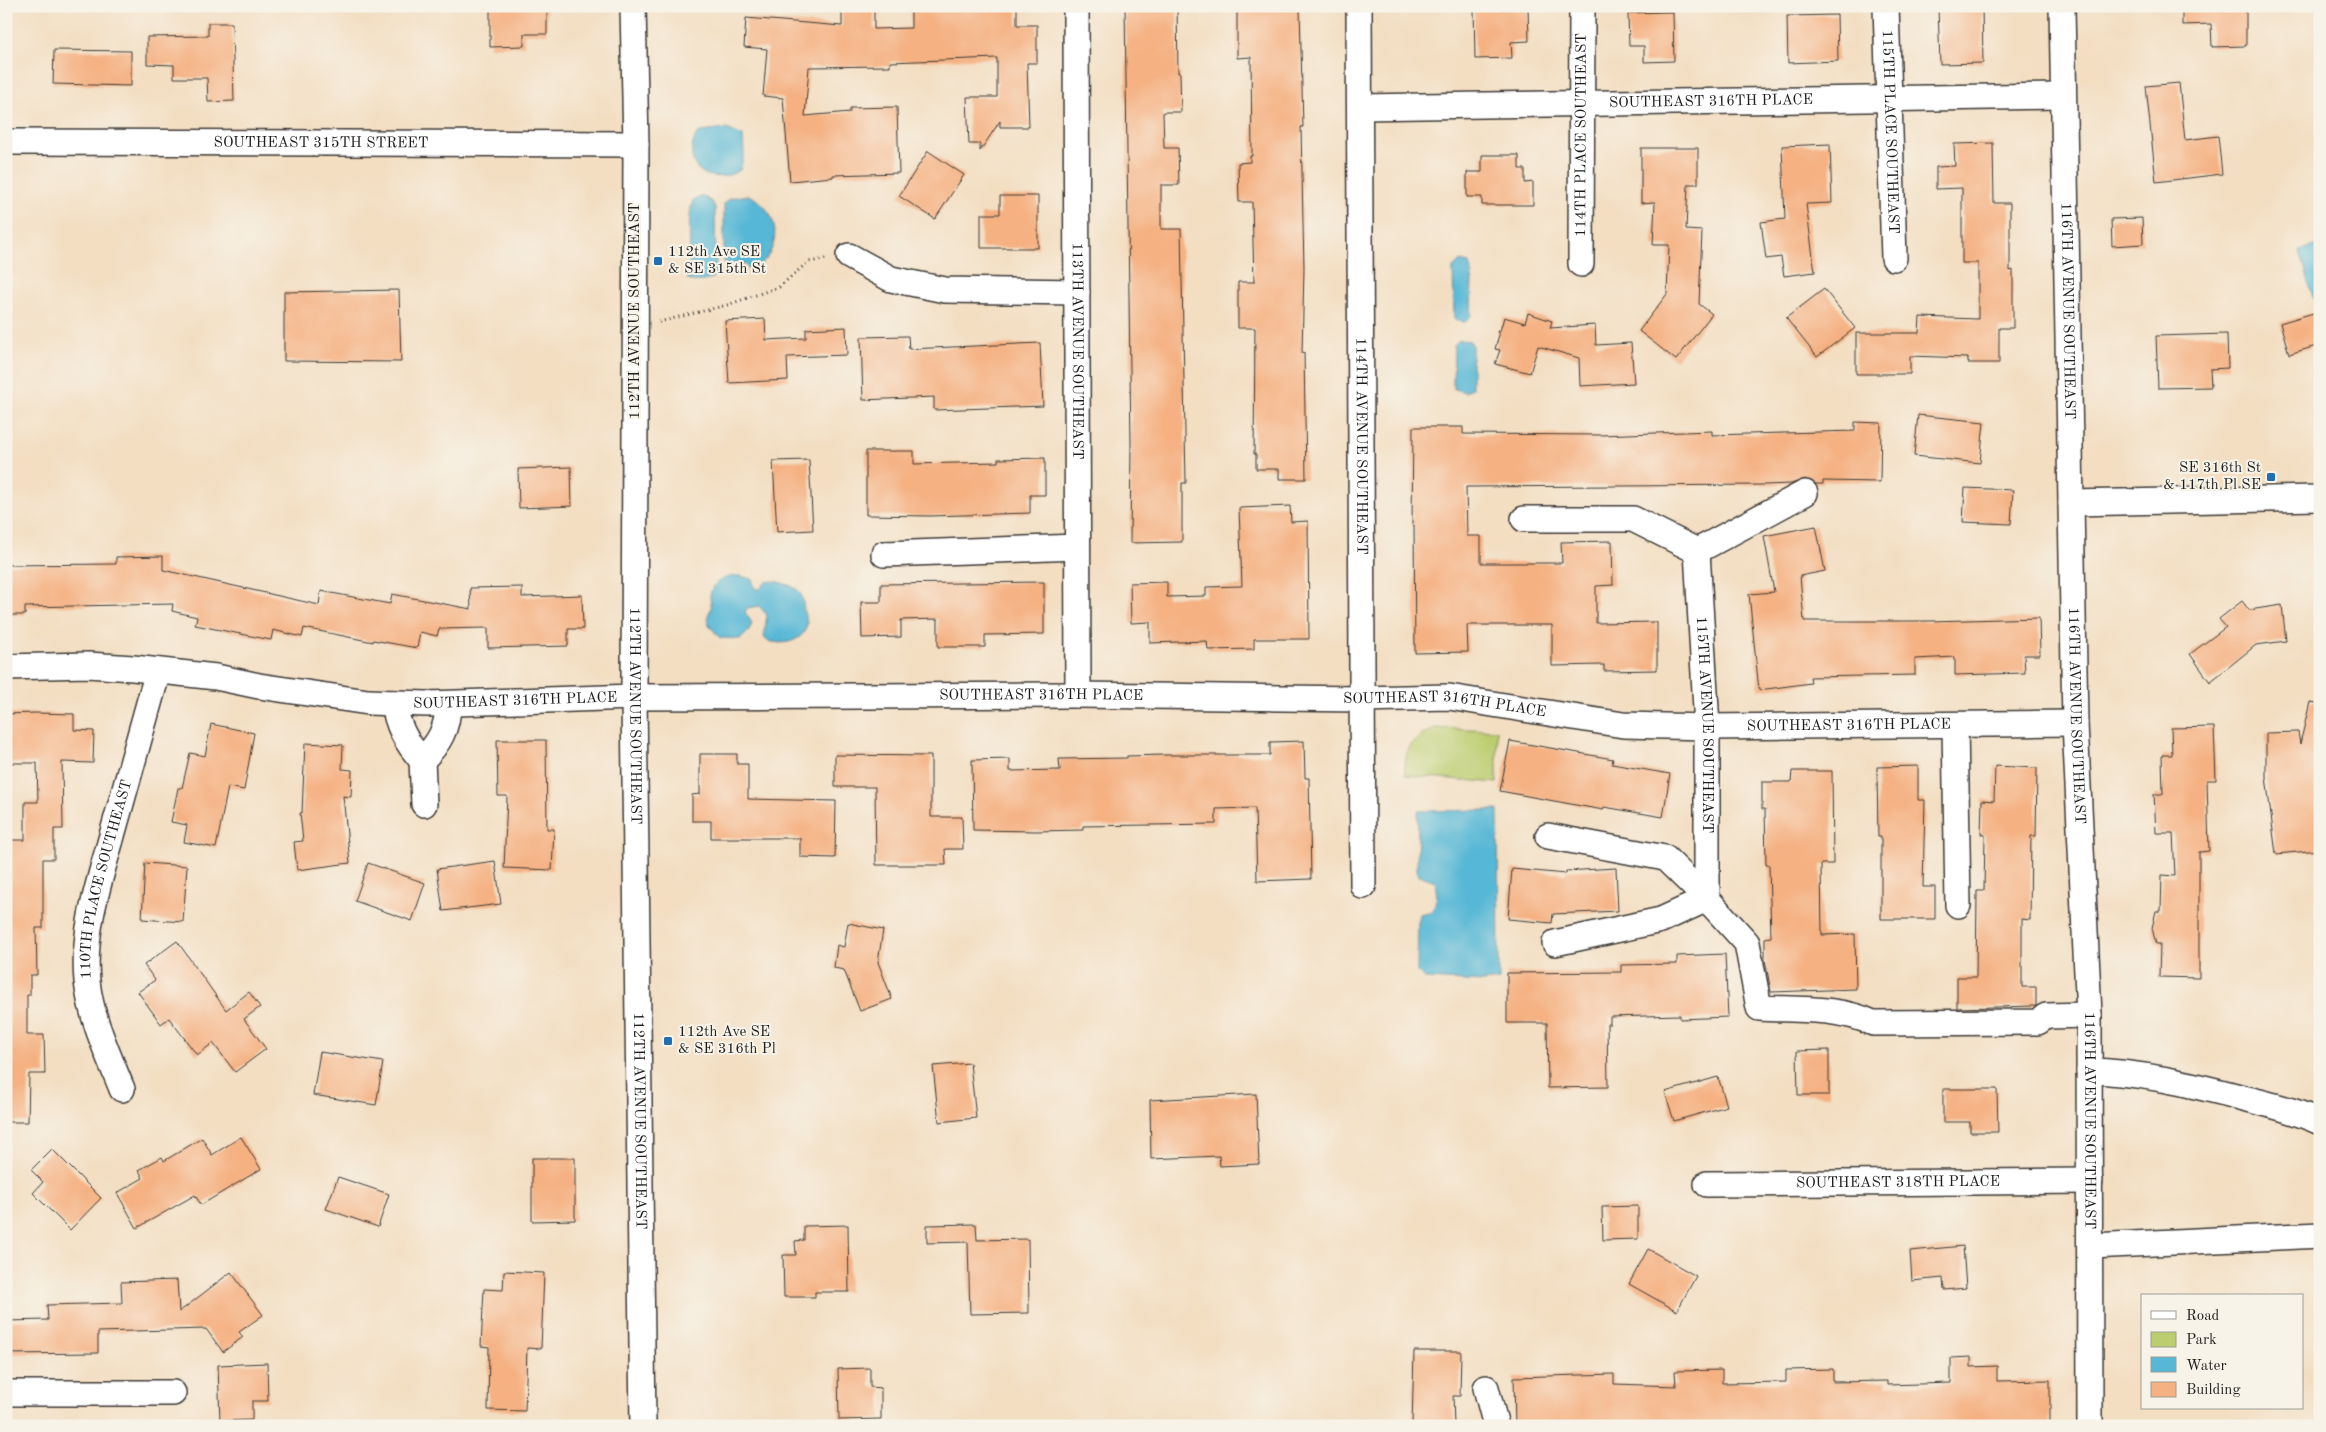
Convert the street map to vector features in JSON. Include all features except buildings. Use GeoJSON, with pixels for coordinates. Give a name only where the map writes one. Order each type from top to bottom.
{"type":"FeatureCollection","features":[{"type":"Feature","properties":{"kind":"street","name":"112TH AVENUE SOUTHEAST"},"geometry":{"type":"LineString","coordinates":[[633,6],[636,144],[634,697],[643,1426]]}},
{"type":"Feature","properties":{"kind":"street","name":"113TH AVENUE SOUTHEAST"},"geometry":{"type":"LineString","coordinates":[[1076,6],[1078,695]]}},
{"type":"Feature","properties":{"kind":"street","name":"114TH AVENUE SOUTHEAST"},"geometry":{"type":"LineString","coordinates":[[1359,6],[1362,886]]}},
{"type":"Feature","properties":{"kind":"street","name":"114TH PLACE SOUTHEAST"},"geometry":{"type":"LineString","coordinates":[[1581,264],[1582,6]]}},
{"type":"Feature","properties":{"kind":"street","name":"115TH PLACE SOUTHEAST"},"geometry":{"type":"LineString","coordinates":[[1886,6],[1894,258]]}},
{"type":"Feature","properties":{"kind":"street","name":"116TH AVENUE SOUTHEAST"},"geometry":{"type":"LineString","coordinates":[[2062,6],[2075,723],[2090,1015],[2090,1426]]}},
{"type":"Feature","properties":{"kind":"street","name":"SOUTHEAST 316TH PLACE"},"geometry":{"type":"LineString","coordinates":[[1360,107],[2063,96]]}},
{"type":"Feature","properties":{"kind":"street","name":"SOUTHEAST 315TH STREET"},"geometry":{"type":"LineString","coordinates":[[6,142],[636,144]]}},
{"type":"Feature","properties":{"kind":"street"},"geometry":{"type":"LineString","coordinates":[[849,256],[891,279],[945,290],[1077,292]]}},
{"type":"Feature","properties":{"kind":"street"},"geometry":{"type":"LineString","coordinates":[[1524,519],[1633,519],[1697,551],[1805,493]]}},
{"type":"Feature","properties":{"kind":"street"},"geometry":{"type":"LineString","coordinates":[[2071,503],[2320,498]]}},
{"type":"Feature","properties":{"kind":"street"},"geometry":{"type":"LineString","coordinates":[[884,554],[1077,546]]}},
{"type":"Feature","properties":{"kind":"street","name":"115TH AVENUE SOUTHEAST"},"geometry":{"type":"LineString","coordinates":[[1697,551],[1707,727],[1707,898]]}},
{"type":"Feature","properties":{"kind":"street","name":"SOUTHEAST 316TH PLACE"},"geometry":{"type":"LineString","coordinates":[[6,667],[88,665],[158,671],[216,677],[311,694],[394,703],[448,704],[634,697],[1078,695],[1360,699],[1449,697],[1623,725],[1707,727],[2075,723]]}},
{"type":"Feature","properties":{"kind":"street","name":"110TH PLACE SOUTHEAST"},"geometry":{"type":"LineString","coordinates":[[122,1089],[100,1035],[92,1007],[87,980],[87,950],[91,918],[99,882],[158,671]]}},
{"type":"Feature","properties":{"kind":"street"},"geometry":{"type":"LineString","coordinates":[[394,703],[399,728],[422,760],[424,804]]}},
{"type":"Feature","properties":{"kind":"street"},"geometry":{"type":"LineString","coordinates":[[422,760],[440,738],[445,728],[448,704]]}},
{"type":"Feature","properties":{"kind":"street"},"geometry":{"type":"LineString","coordinates":[[1955,724],[1958,905]]}},
{"type":"Feature","properties":{"kind":"street"},"geometry":{"type":"LineString","coordinates":[[1548,836],[1665,858],[1707,898],[1748,943],[1759,1008],[1836,1012],[1859,1017],[1873,1023],[2038,1022],[2046,1016],[2090,1015]]}},
{"type":"Feature","properties":{"kind":"street"},"geometry":{"type":"LineString","coordinates":[[1555,943],[1661,920],[1707,898]]}},
{"type":"Feature","properties":{"kind":"street"},"geometry":{"type":"LineString","coordinates":[[2089,1071],[2126,1072],[2221,1092],[2298,1112],[2320,1122]]}},
{"type":"Feature","properties":{"kind":"street","name":"SOUTHEAST 318TH PLACE"},"geometry":{"type":"LineString","coordinates":[[1707,1184],[2090,1181]]}},
{"type":"Feature","properties":{"kind":"street"},"geometry":{"type":"LineString","coordinates":[[2091,1246],[2320,1235]]}},
{"type":"Feature","properties":{"kind":"street"},"geometry":{"type":"LineString","coordinates":[[1486,1388],[1496,1426]]}},
{"type":"Feature","properties":{"kind":"street"},"geometry":{"type":"LineString","coordinates":[[6,1393],[173,1393]]}},
{"type":"Feature","properties":{"kind":"path"},"geometry":{"type":"LineString","coordinates":[[636,328],[727,305],[779,287],[808,262],[849,256]]}},
{"type":"Feature","properties":{"kind":"green space"},"geometry":{"type":"Polygon","coordinates":[[[1435,728],[1497,730],[1497,783],[1405,775],[1406,758],[1411,746],[1420,737],[1435,728]]]}},
{"type":"Feature","properties":{"kind":"water"},"geometry":{"type":"Polygon","coordinates":[[[727,129],[743,136],[744,154],[740,170],[719,177],[710,176],[696,166],[692,158],[692,147],[696,135],[700,132],[727,129]]]}},
{"type":"Feature","properties":{"kind":"water"},"geometry":{"type":"Polygon","coordinates":[[[748,195],[759,201],[767,210],[775,230],[770,252],[764,261],[754,269],[749,269],[744,264],[726,264],[724,261],[724,204],[730,198],[748,195]]]}},
{"type":"Feature","properties":{"kind":"water"},"geometry":{"type":"Polygon","coordinates":[[[703,196],[713,203],[715,208],[716,275],[706,280],[695,281],[688,280],[687,276],[690,257],[690,219],[693,200],[703,196]]]}},
{"type":"Feature","properties":{"kind":"water"},"geometry":{"type":"Polygon","coordinates":[[[2316,246],[2320,260],[2320,297],[2313,298],[2300,250],[2316,246]]]}},
{"type":"Feature","properties":{"kind":"water"},"geometry":{"type":"Polygon","coordinates":[[[1460,261],[1469,263],[1472,273],[1471,316],[1465,322],[1454,319],[1453,268],[1460,261]]]}},
{"type":"Feature","properties":{"kind":"water"},"geometry":{"type":"Polygon","coordinates":[[[1459,340],[1470,341],[1472,344],[1472,388],[1465,392],[1454,389],[1453,384],[1454,345],[1459,340]]]}},
{"type":"Feature","properties":{"kind":"water"},"geometry":{"type":"Polygon","coordinates":[[[740,576],[752,579],[755,589],[760,589],[766,582],[774,581],[791,586],[799,591],[807,622],[805,630],[801,635],[784,643],[766,640],[764,636],[767,615],[759,606],[747,608],[745,612],[752,623],[749,631],[741,639],[720,638],[709,625],[708,615],[711,609],[711,592],[720,580],[740,576]]]}},
{"type":"Feature","properties":{"kind":"water"},"geometry":{"type":"Polygon","coordinates":[[[1498,810],[1499,980],[1484,982],[1425,979],[1417,972],[1418,923],[1420,914],[1433,911],[1437,896],[1435,881],[1419,875],[1417,870],[1418,811],[1498,810]]]}},
{"type":"Feature","properties":{"kind":"place","name":"112th Ave SE & SE 315th St"},"geometry":{"type":"Point","coordinates":[658,261]}},
{"type":"Feature","properties":{"kind":"place","name":"SE 316th St & 117th Pl SE"},"geometry":{"type":"Point","coordinates":[2271,477]}},
{"type":"Feature","properties":{"kind":"place","name":"112th Ave SE & SE 316th Pl"},"geometry":{"type":"Point","coordinates":[668,1041]}}]}
